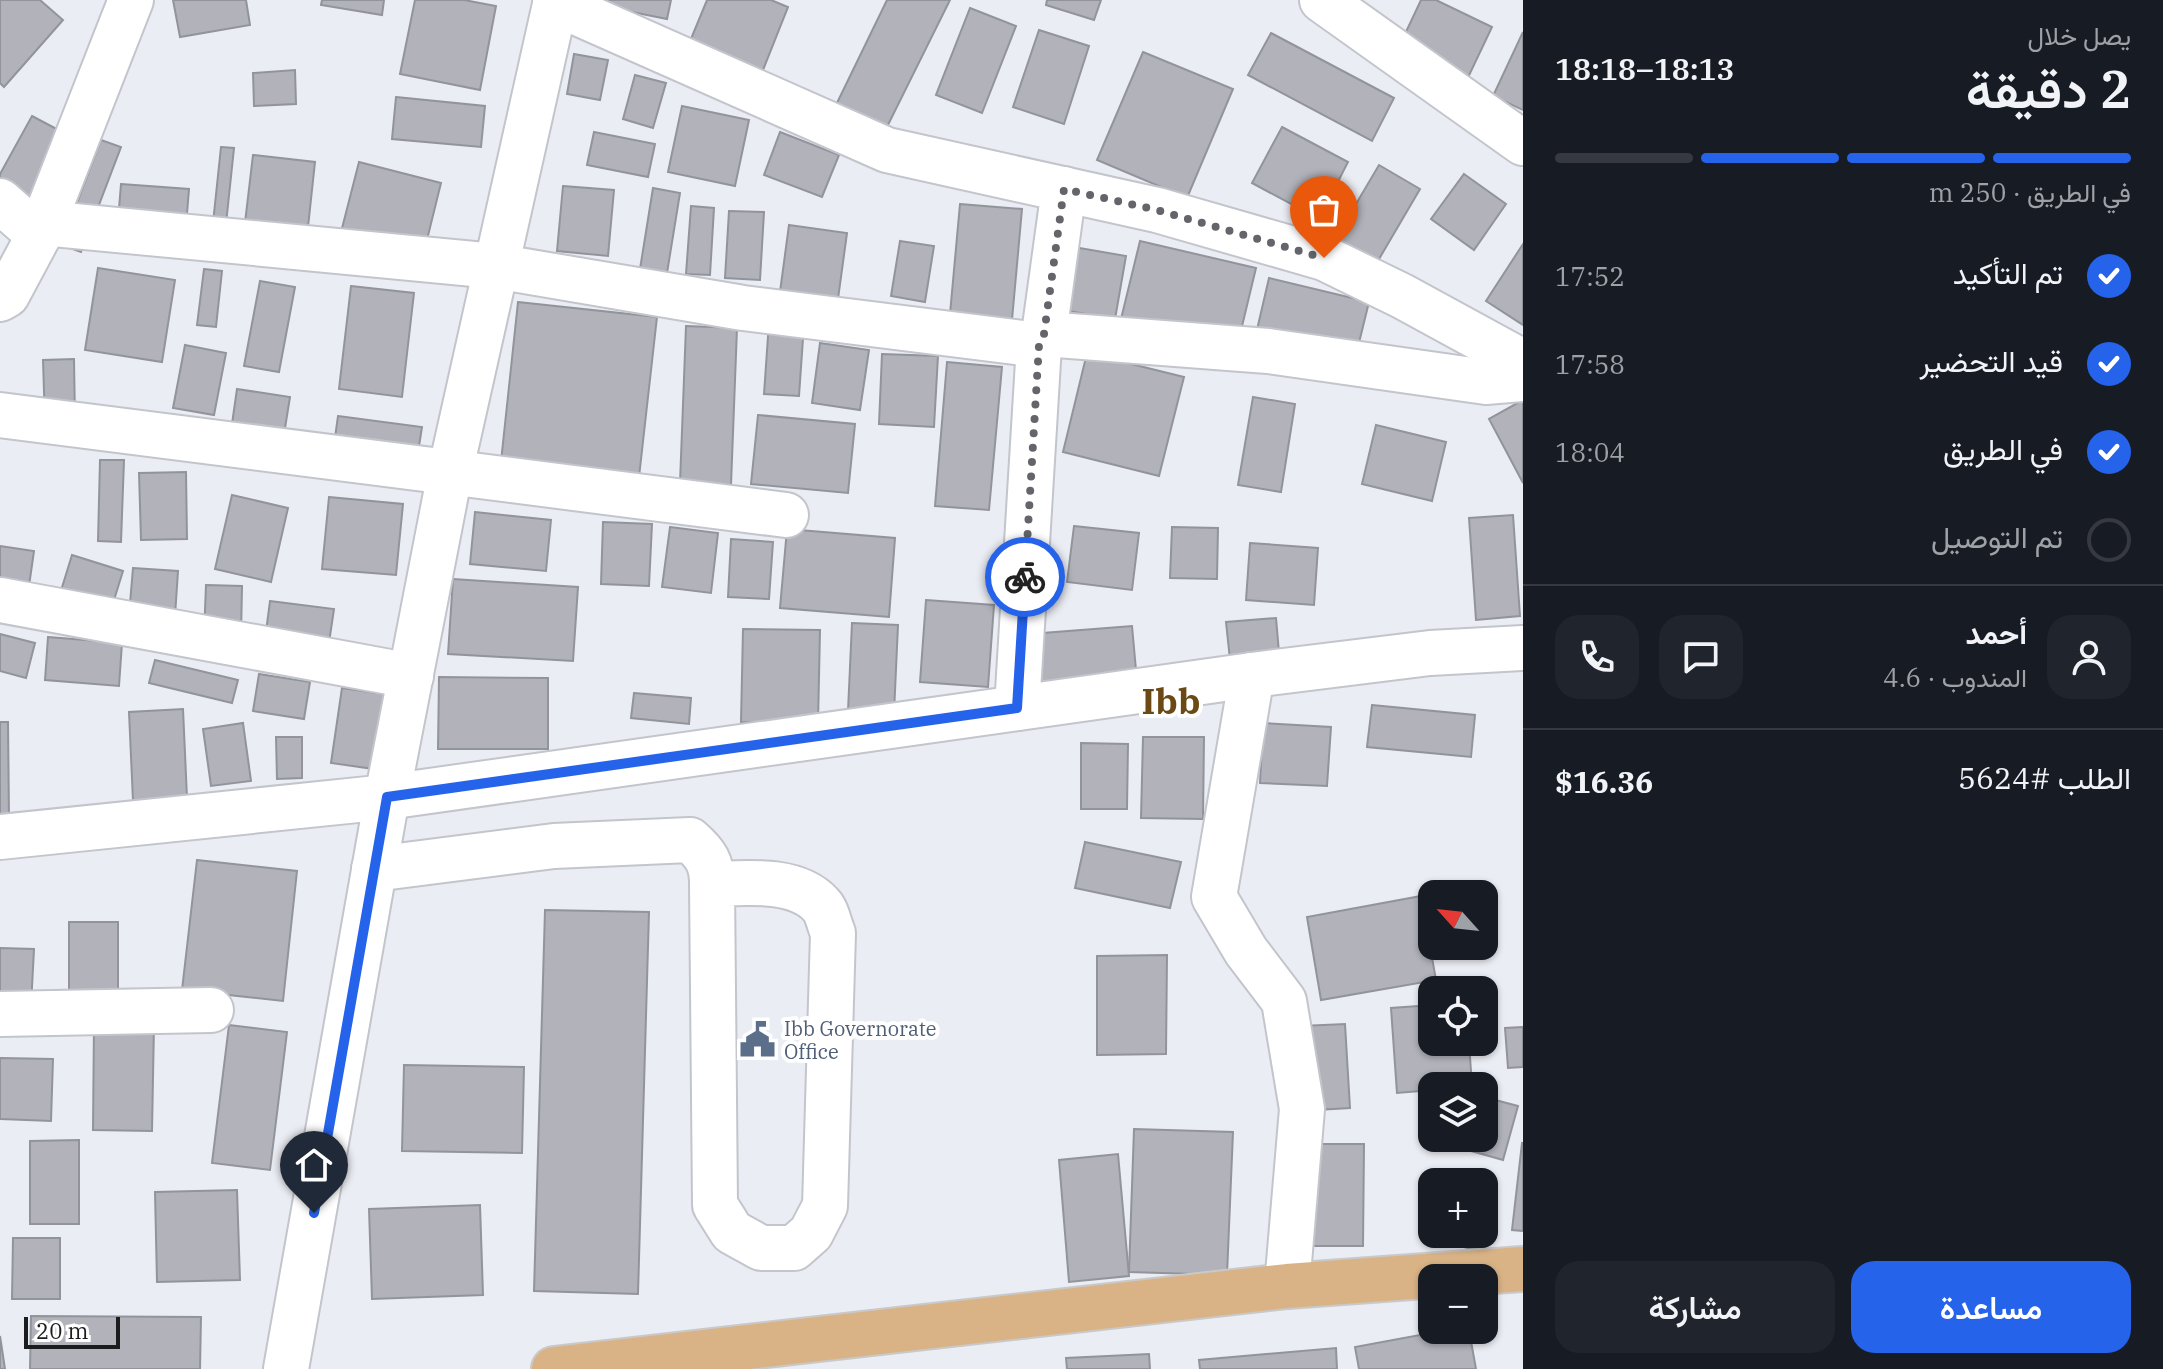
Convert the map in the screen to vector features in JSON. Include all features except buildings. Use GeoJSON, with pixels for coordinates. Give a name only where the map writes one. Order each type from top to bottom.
{"type":"FeatureCollection","features":[{"type":"Feature","properties":{"kind":"main road"},"geometry":{"type":"LineString","coordinates":[[554,1369],[1287,1286],[1523,1269]]}},
{"type":"Feature","properties":{"kind":"street"},"geometry":{"type":"LineString","coordinates":[[0,299],[7,295],[41,229],[131,0]]}},
{"type":"Feature","properties":{"kind":"street"},"geometry":{"type":"LineString","coordinates":[[1322,0],[1523,143]]}},
{"type":"Feature","properties":{"kind":"street"},"geometry":{"type":"LineString","coordinates":[[286,1369],[387,797],[450,473],[555,2],[887,150],[1157,210],[1324,258],[1402,296],[1523,362]]}},
{"type":"Feature","properties":{"kind":"street"},"geometry":{"type":"LineString","coordinates":[[1017,708],[1041,340],[1064,189]]}},
{"type":"Feature","properties":{"kind":"street"},"geometry":{"type":"LineString","coordinates":[[0,201],[41,229],[495,266],[743,308],[1041,340],[1268,351],[1486,382],[1523,379]]}},
{"type":"Feature","properties":{"kind":"street"},"geometry":{"type":"LineString","coordinates":[[0,415],[786,515]]}},
{"type":"Feature","properties":{"kind":"street"},"geometry":{"type":"LineString","coordinates":[[0,600],[411,676]]}},
{"type":"Feature","properties":{"kind":"street"},"geometry":{"type":"LineString","coordinates":[[0,837],[387,797],[1252,675],[1430,653],[1523,648]]}},
{"type":"Feature","properties":{"kind":"street"},"geometry":{"type":"LineString","coordinates":[[1252,675],[1214,897],[1246,951],[1284,1001],[1302,1109],[1287,1286]]}},
{"type":"Feature","properties":{"kind":"street"},"geometry":{"type":"LineString","coordinates":[[374,869],[554,846],[690,840],[708,860],[712,884],[715,1205],[732,1232],[742,1238],[761,1248],[794,1248],[811,1233],[825,1206],[833,933],[822,906],[805,892],[759,882],[712,884]]}},
{"type":"Feature","properties":{"kind":"street"},"geometry":{"type":"LineString","coordinates":[[0,1014],[211,1010]]}},
{"type":"Feature","properties":{"kind":"way so far"},"geometry":{"type":"LineString","coordinates":[[1025,577],[1039,345],[1044,334],[1064,189],[1157,210],[1324,258]]}},
{"type":"Feature","properties":{"kind":"place","name":"Ibb Governorate Office"},"geometry":{"type":"Point","coordinates":[758,1039]}},
{"type":"Feature","properties":{"kind":"district","name":"Ibb"},"geometry":{"type":"Point","coordinates":[1171,700]}},
{"type":"Feature","properties":{"kind":"route"},"geometry":{"type":"LineString","coordinates":[[314,1213],[387,797],[1017,708],[1025,577]]}}]}
